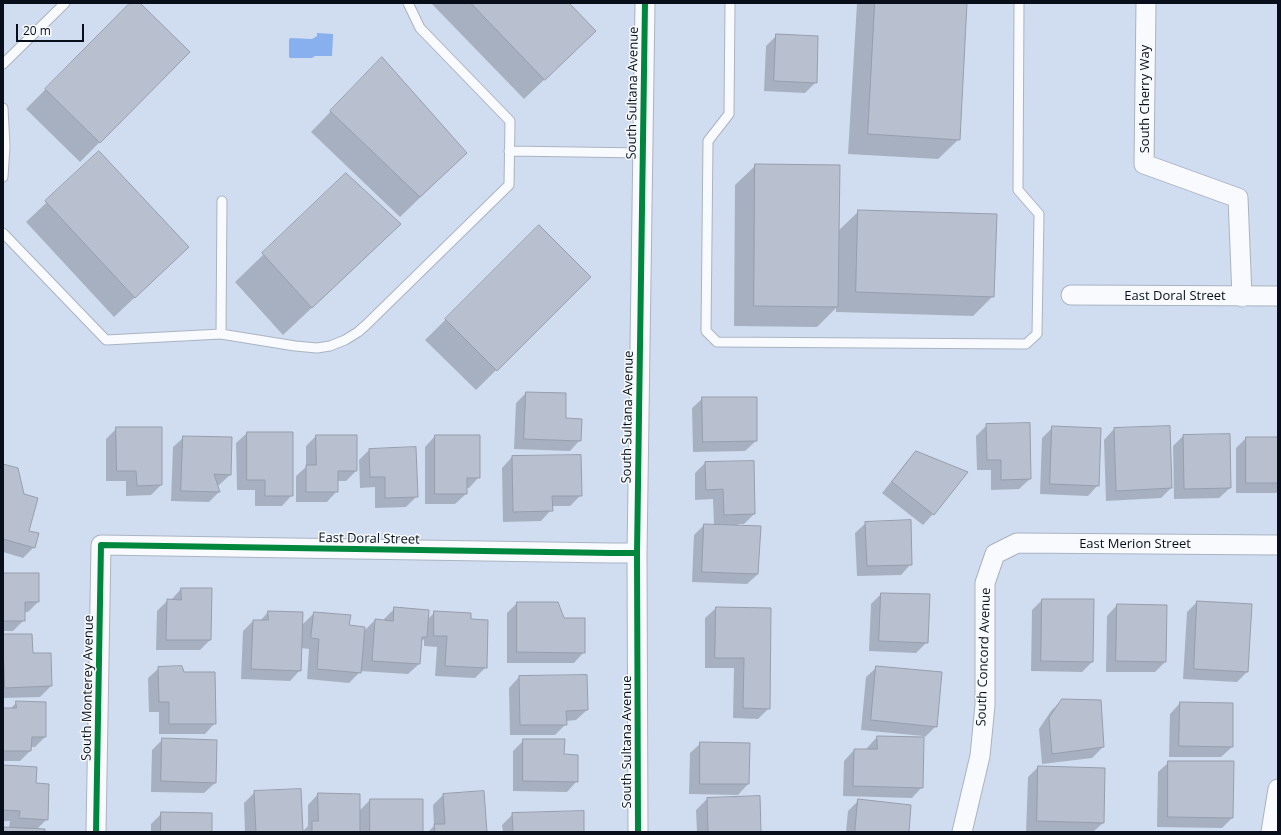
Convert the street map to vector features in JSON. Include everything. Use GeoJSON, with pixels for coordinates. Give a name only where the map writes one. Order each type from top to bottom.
{"type":"FeatureCollection","features":[{"type":"Feature","properties":{"kind":"street","name":"South Sultana Avenue"},"geometry":{"type":"LineString","coordinates":[[638,832],[637,553],[645,3]]}},
{"type":"Feature","properties":{"kind":"street","name":"South Cherry Way"},"geometry":{"type":"LineString","coordinates":[[1146,3],[1144,164],[1238,198],[1242,297]]}},
{"type":"Feature","properties":{"kind":"street","name":"East Doral Street"},"geometry":{"type":"LineString","coordinates":[[1071,295],[1278,296]]}},
{"type":"Feature","properties":{"kind":"street","name":"East Merion Street"},"geometry":{"type":"LineString","coordinates":[[995,554],[1017,543],[1278,545]]}},
{"type":"Feature","properties":{"kind":"street","name":"East Doral Street"},"geometry":{"type":"LineString","coordinates":[[101,545],[611,554],[637,553]]}},
{"type":"Feature","properties":{"kind":"street","name":"South Monterey Avenue"},"geometry":{"type":"LineString","coordinates":[[96,832],[101,545]]}},
{"type":"Feature","properties":{"kind":"street","name":"South Concord Avenue"},"geometry":{"type":"LineString","coordinates":[[962,832],[980,756],[985,705],[985,583],[995,554]]}},
{"type":"Feature","properties":{"kind":"street"},"geometry":{"type":"LineString","coordinates":[[1271,832],[1278,789]]}},
{"type":"Feature","properties":{"kind":"lane"},"geometry":{"type":"LineString","coordinates":[[3,64],[65,3]]}},
{"type":"Feature","properties":{"kind":"lane"},"geometry":{"type":"LineString","coordinates":[[3,233],[106,340],[221,334],[309,348],[330,346],[352,337],[509,185],[510,121],[420,28],[408,3]]}},
{"type":"Feature","properties":{"kind":"lane"},"geometry":{"type":"LineString","coordinates":[[730,3],[729,114],[708,141],[706,331],[717,342],[1026,344],[1036,334],[1039,214],[1018,190],[1019,3]]}},
{"type":"Feature","properties":{"kind":"lane"},"geometry":{"type":"LineString","coordinates":[[3,108],[5,146],[3,176]]}},
{"type":"Feature","properties":{"kind":"lane"},"geometry":{"type":"LineString","coordinates":[[510,151],[644,153]]}},
{"type":"Feature","properties":{"kind":"lane"},"geometry":{"type":"LineString","coordinates":[[221,334],[222,201]]}},
{"type":"Feature","properties":{"kind":"water"},"geometry":{"type":"Polygon","coordinates":[[[317,33],[333,34],[332,56],[315,56],[312,58],[289,57],[290,38],[312,39],[317,36],[317,33]]]}},
{"type":"Feature","properties":{"kind":"building"},"geometry":{"type":"Polygon","coordinates":[[[130,3],[140,3],[190,52],[100,143],[45,89],[130,3]]]}},
{"type":"Feature","properties":{"kind":"building"},"geometry":{"type":"Polygon","coordinates":[[[471,3],[569,3],[596,31],[545,80],[471,3]]]}},
{"type":"Feature","properties":{"kind":"building"},"geometry":{"type":"Polygon","coordinates":[[[875,3],[967,3],[960,140],[868,134],[875,3]]]}},
{"type":"Feature","properties":{"kind":"building"},"geometry":{"type":"Polygon","coordinates":[[[776,34],[818,36],[817,83],[774,81],[776,34]]]}},
{"type":"Feature","properties":{"kind":"building"},"geometry":{"type":"Polygon","coordinates":[[[382,57],[467,153],[420,197],[330,111],[382,57]]]}},
{"type":"Feature","properties":{"kind":"building"},"geometry":{"type":"Polygon","coordinates":[[[99,151],[189,247],[135,298],[45,201],[99,151]]]}},
{"type":"Feature","properties":{"kind":"building"},"geometry":{"type":"Polygon","coordinates":[[[755,164],[840,165],[838,307],[754,306],[755,164]]]}},
{"type":"Feature","properties":{"kind":"building"},"geometry":{"type":"Polygon","coordinates":[[[346,173],[401,224],[312,308],[262,253],[346,173]]]}},
{"type":"Feature","properties":{"kind":"building"},"geometry":{"type":"Polygon","coordinates":[[[858,210],[997,214],[994,297],[856,292],[858,210]]]}},
{"type":"Feature","properties":{"kind":"building"},"geometry":{"type":"Polygon","coordinates":[[[539,225],[591,277],[497,371],[445,319],[539,225]]]}},
{"type":"Feature","properties":{"kind":"building"},"geometry":{"type":"Polygon","coordinates":[[[526,392],[566,393],[566,418],[582,419],[581,441],[524,439],[526,392]]]}},
{"type":"Feature","properties":{"kind":"building"},"geometry":{"type":"Polygon","coordinates":[[[702,397],[757,397],[757,441],[703,442],[702,397]]]}},
{"type":"Feature","properties":{"kind":"building"},"geometry":{"type":"Polygon","coordinates":[[[1030,423],[1031,479],[1001,480],[1001,460],[987,460],[986,424],[1030,423]]]}},
{"type":"Feature","properties":{"kind":"building"},"geometry":{"type":"Polygon","coordinates":[[[1052,426],[1101,428],[1099,486],[1050,484],[1052,426]]]}},
{"type":"Feature","properties":{"kind":"building"},"geometry":{"type":"Polygon","coordinates":[[[1170,426],[1172,488],[1116,491],[1114,428],[1170,426]]]}},
{"type":"Feature","properties":{"kind":"building"},"geometry":{"type":"Polygon","coordinates":[[[116,427],[162,427],[162,485],[137,486],[136,471],[117,471],[116,427]]]}},
{"type":"Feature","properties":{"kind":"building"},"geometry":{"type":"Polygon","coordinates":[[[247,432],[293,432],[293,496],[265,496],[265,480],[247,480],[247,432]]]}},
{"type":"Feature","properties":{"kind":"building"},"geometry":{"type":"Polygon","coordinates":[[[1230,434],[1231,488],[1184,489],[1183,435],[1230,434]]]}},
{"type":"Feature","properties":{"kind":"building"},"geometry":{"type":"Polygon","coordinates":[[[316,435],[357,435],[357,471],[338,471],[338,492],[306,492],[306,465],[316,465],[316,435]]]}},
{"type":"Feature","properties":{"kind":"building"},"geometry":{"type":"Polygon","coordinates":[[[435,435],[480,435],[480,478],[467,478],[467,494],[435,494],[435,435]]]}},
{"type":"Feature","properties":{"kind":"building"},"geometry":{"type":"Polygon","coordinates":[[[183,436],[232,437],[231,475],[214,474],[220,492],[181,491],[183,436]]]}},
{"type":"Feature","properties":{"kind":"building"},"geometry":{"type":"Polygon","coordinates":[[[1246,437],[1278,437],[1278,483],[1246,483],[1246,437]]]}},
{"type":"Feature","properties":{"kind":"building"},"geometry":{"type":"Polygon","coordinates":[[[416,447],[418,497],[385,498],[385,477],[370,477],[369,449],[416,447]]]}},
{"type":"Feature","properties":{"kind":"building"},"geometry":{"type":"Polygon","coordinates":[[[916,451],[968,472],[934,515],[892,482],[916,451]]]}},
{"type":"Feature","properties":{"kind":"building"},"geometry":{"type":"Polygon","coordinates":[[[581,455],[582,496],[552,496],[553,511],[513,512],[512,456],[581,455]]]}},
{"type":"Feature","properties":{"kind":"building"},"geometry":{"type":"Polygon","coordinates":[[[754,461],[755,514],[724,515],[723,489],[706,490],[705,462],[754,461]]]}},
{"type":"Feature","properties":{"kind":"building"},"geometry":{"type":"Polygon","coordinates":[[[3,464],[18,468],[24,494],[38,498],[29,531],[39,533],[35,548],[3,539],[3,464]]]}},
{"type":"Feature","properties":{"kind":"building"},"geometry":{"type":"Polygon","coordinates":[[[911,520],[912,565],[867,566],[865,522],[911,520]]]}},
{"type":"Feature","properties":{"kind":"building"},"geometry":{"type":"Polygon","coordinates":[[[704,524],[761,526],[758,574],[702,572],[704,524]]]}},
{"type":"Feature","properties":{"kind":"building"},"geometry":{"type":"Polygon","coordinates":[[[3,573],[39,573],[39,602],[25,602],[25,621],[3,621],[3,573]]]}},
{"type":"Feature","properties":{"kind":"building"},"geometry":{"type":"Polygon","coordinates":[[[181,588],[212,588],[211,640],[166,640],[167,599],[181,600],[181,588]]]}},
{"type":"Feature","properties":{"kind":"building"},"geometry":{"type":"Polygon","coordinates":[[[881,593],[930,594],[928,643],[879,641],[881,593]]]}},
{"type":"Feature","properties":{"kind":"building"},"geometry":{"type":"Polygon","coordinates":[[[1042,599],[1094,599],[1093,662],[1041,661],[1042,599]]]}},
{"type":"Feature","properties":{"kind":"building"},"geometry":{"type":"Polygon","coordinates":[[[1197,601],[1252,604],[1248,672],[1194,669],[1197,601]]]}},
{"type":"Feature","properties":{"kind":"building"},"geometry":{"type":"Polygon","coordinates":[[[517,602],[558,602],[564,618],[585,618],[585,653],[517,652],[517,602]]]}},
{"type":"Feature","properties":{"kind":"building"},"geometry":{"type":"Polygon","coordinates":[[[1117,604],[1167,605],[1166,662],[1116,661],[1117,604]]]}},
{"type":"Feature","properties":{"kind":"building"},"geometry":{"type":"Polygon","coordinates":[[[394,607],[429,610],[427,637],[422,637],[420,664],[372,661],[375,619],[393,621],[394,607]]]}},
{"type":"Feature","properties":{"kind":"building"},"geometry":{"type":"Polygon","coordinates":[[[716,607],[771,608],[770,709],[743,708],[744,658],[715,658],[716,607]]]}},
{"type":"Feature","properties":{"kind":"building"},"geometry":{"type":"Polygon","coordinates":[[[268,611],[303,612],[301,671],[251,669],[253,620],[268,620],[268,611]]]}},
{"type":"Feature","properties":{"kind":"building"},"geometry":{"type":"Polygon","coordinates":[[[434,611],[471,613],[471,619],[488,620],[487,668],[445,666],[447,636],[434,636],[434,611]]]}},
{"type":"Feature","properties":{"kind":"building"},"geometry":{"type":"Polygon","coordinates":[[[314,612],[351,615],[349,625],[365,627],[361,673],[317,669],[319,639],[311,638],[314,612]]]}},
{"type":"Feature","properties":{"kind":"building"},"geometry":{"type":"Polygon","coordinates":[[[3,634],[32,634],[33,653],[51,653],[52,686],[5,688],[3,634]]]}},
{"type":"Feature","properties":{"kind":"building"},"geometry":{"type":"Polygon","coordinates":[[[182,666],[184,672],[215,672],[216,724],[169,724],[169,702],[159,702],[158,667],[182,666]]]}},
{"type":"Feature","properties":{"kind":"building"},"geometry":{"type":"Polygon","coordinates":[[[876,666],[942,672],[937,727],[871,720],[876,666]]]}},
{"type":"Feature","properties":{"kind":"building"},"geometry":{"type":"Polygon","coordinates":[[[587,675],[588,710],[566,711],[567,725],[520,725],[519,676],[587,675]]]}},
{"type":"Feature","properties":{"kind":"building"},"geometry":{"type":"Polygon","coordinates":[[[1062,699],[1101,700],[1104,747],[1052,754],[1049,718],[1062,699]]]}},
{"type":"Feature","properties":{"kind":"building"},"geometry":{"type":"Polygon","coordinates":[[[16,701],[46,702],[46,737],[32,737],[31,751],[3,751],[3,708],[16,708],[16,701]]]}},
{"type":"Feature","properties":{"kind":"building"},"geometry":{"type":"Polygon","coordinates":[[[1180,702],[1233,703],[1233,747],[1179,746],[1180,702]]]}},
{"type":"Feature","properties":{"kind":"building"},"geometry":{"type":"Polygon","coordinates":[[[877,736],[924,737],[923,788],[853,786],[854,749],[877,749],[877,736]]]}},
{"type":"Feature","properties":{"kind":"building"},"geometry":{"type":"Polygon","coordinates":[[[162,738],[217,740],[216,783],[161,781],[162,738]]]}},
{"type":"Feature","properties":{"kind":"building"},"geometry":{"type":"Polygon","coordinates":[[[523,739],[565,739],[564,754],[578,755],[578,782],[523,781],[523,739]]]}},
{"type":"Feature","properties":{"kind":"building"},"geometry":{"type":"Polygon","coordinates":[[[700,742],[750,743],[749,784],[700,784],[700,742]]]}},
{"type":"Feature","properties":{"kind":"building"},"geometry":{"type":"Polygon","coordinates":[[[1168,761],[1234,761],[1233,818],[1168,817],[1168,761]]]}},
{"type":"Feature","properties":{"kind":"building"},"geometry":{"type":"Polygon","coordinates":[[[3,765],[37,767],[36,783],[49,784],[48,820],[19,818],[20,811],[3,810],[3,765]]]}},
{"type":"Feature","properties":{"kind":"building"},"geometry":{"type":"Polygon","coordinates":[[[1038,766],[1105,768],[1104,823],[1037,821],[1038,766]]]}},
{"type":"Feature","properties":{"kind":"building"},"geometry":{"type":"Polygon","coordinates":[[[301,789],[303,832],[256,832],[254,791],[301,789]]]}},
{"type":"Feature","properties":{"kind":"building"},"geometry":{"type":"Polygon","coordinates":[[[484,791],[487,832],[435,832],[434,824],[445,824],[443,794],[484,791]]]}},
{"type":"Feature","properties":{"kind":"building"},"geometry":{"type":"Polygon","coordinates":[[[318,793],[360,794],[360,832],[312,832],[312,821],[318,821],[318,793]]]}},
{"type":"Feature","properties":{"kind":"building"},"geometry":{"type":"Polygon","coordinates":[[[760,796],[761,832],[708,832],[707,798],[760,796]]]}},
{"type":"Feature","properties":{"kind":"building"},"geometry":{"type":"Polygon","coordinates":[[[370,799],[423,799],[423,832],[370,832],[370,799]]]}},
{"type":"Feature","properties":{"kind":"building"},"geometry":{"type":"Polygon","coordinates":[[[858,799],[911,805],[909,832],[855,832],[858,799]]]}},
{"type":"Feature","properties":{"kind":"building"},"geometry":{"type":"Polygon","coordinates":[[[584,811],[584,832],[513,832],[512,813],[584,811]]]}},
{"type":"Feature","properties":{"kind":"building"},"geometry":{"type":"Polygon","coordinates":[[[161,812],[212,813],[212,832],[161,832],[161,812]]]}},
{"type":"Feature","properties":{"kind":"building"},"geometry":{"type":"Polygon","coordinates":[[[3,827],[45,829],[45,832],[3,832],[3,827]]]}},
{"type":"Feature","properties":{"kind":"cycle path"},"geometry":{"type":"LineString","coordinates":[[638,832],[637,553],[645,3]]}},
{"type":"Feature","properties":{"kind":"cycle path"},"geometry":{"type":"LineString","coordinates":[[96,832],[101,545],[637,553]]}}]}
